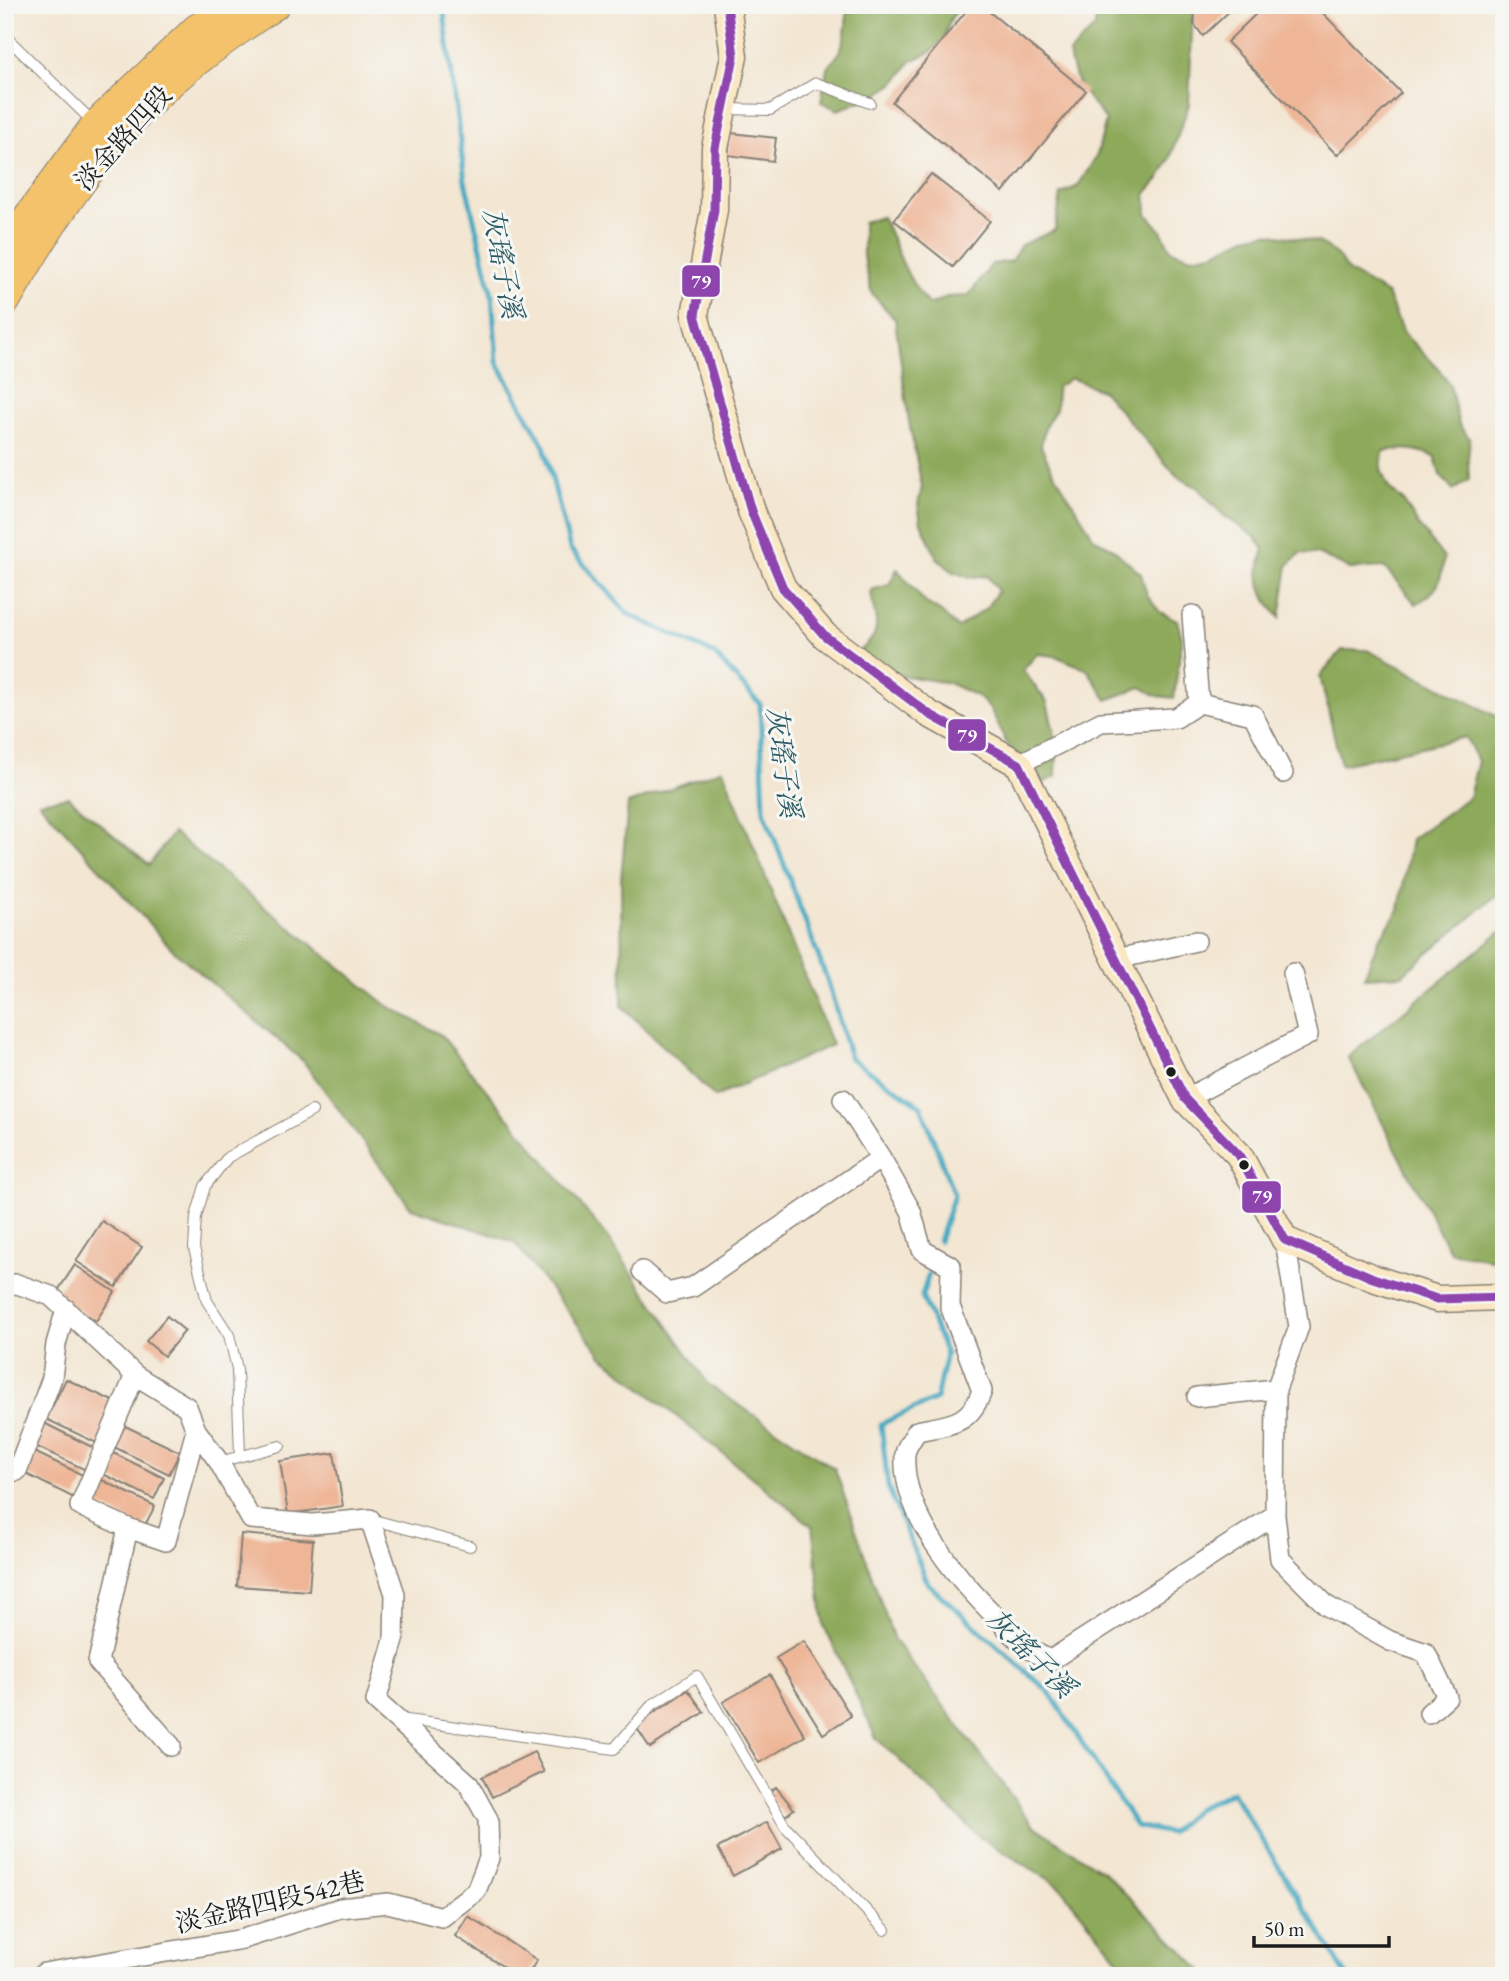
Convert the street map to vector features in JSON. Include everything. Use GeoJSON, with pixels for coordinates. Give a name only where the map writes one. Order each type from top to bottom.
{"type":"FeatureCollection","features":[{"type":"Feature","properties":{"kind":"main road","name":"淡金路四段"},"geometry":{"type":"LineString","coordinates":[[5,301],[12,256],[96,125],[197,29],[238,5]]}},
{"type":"Feature","properties":{"kind":"main road","name":"淡金路四段"},"geometry":{"type":"LineString","coordinates":[[12,256],[144,107],[211,49],[274,5]]}},
{"type":"Feature","properties":{"kind":"street"},"geometry":{"type":"LineString","coordinates":[[727,5],[734,56],[715,148],[714,210],[695,314],[751,511],[783,588],[825,636],[929,714],[1019,764],[1185,1099],[1239,1155],[1285,1240],[1299,1327],[1276,1389],[1275,1515],[1280,1559],[1327,1606],[1390,1641],[1426,1653],[1447,1697],[1429,1713]]}},
{"type":"Feature","properties":{"kind":"street"},"geometry":{"type":"LineString","coordinates":[[1192,615],[1199,703]]}},
{"type":"Feature","properties":{"kind":"street"},"geometry":{"type":"LineString","coordinates":[[1019,764],[1101,722],[1176,718],[1199,703],[1253,715],[1283,773]]}},
{"type":"Feature","properties":{"kind":"street"},"geometry":{"type":"LineString","coordinates":[[1117,959],[1196,941]]}},
{"type":"Feature","properties":{"kind":"street"},"geometry":{"type":"LineString","coordinates":[[1185,1099],[1308,1035],[1293,973]]}},
{"type":"Feature","properties":{"kind":"street"},"geometry":{"type":"LineString","coordinates":[[843,1099],[911,1211],[922,1250],[951,1266],[950,1306],[982,1391],[976,1407],[961,1422],[917,1431],[905,1451],[906,1483],[931,1539],[965,1586],[1033,1653],[1051,1660],[1275,1515]]}},
{"type":"Feature","properties":{"kind":"street"},"geometry":{"type":"LineString","coordinates":[[642,1271],[667,1293],[693,1287],[881,1158]]}},
{"type":"Feature","properties":{"kind":"street"},"geometry":{"type":"LineString","coordinates":[[1285,1240],[1373,1278],[1437,1299],[1504,1297]]}},
{"type":"Feature","properties":{"kind":"street"},"geometry":{"type":"LineString","coordinates":[[5,1285],[17,1284],[51,1296],[135,1375],[187,1407],[195,1430],[219,1462],[251,1519],[313,1524],[370,1519]]}},
{"type":"Feature","properties":{"kind":"street"},"geometry":{"type":"LineString","coordinates":[[17,1471],[52,1378],[56,1344],[66,1309]]}},
{"type":"Feature","properties":{"kind":"street"},"geometry":{"type":"LineString","coordinates":[[135,1375],[80,1506],[128,1528],[166,1541],[195,1430]]}},
{"type":"Feature","properties":{"kind":"street"},"geometry":{"type":"LineString","coordinates":[[1197,1397],[1276,1389]]}},
{"type":"Feature","properties":{"kind":"street","name":"淡金路四段542巷"},"geometry":{"type":"LineString","coordinates":[[44,1973],[243,1939],[340,1908],[388,1903],[442,1917],[476,1891],[489,1858],[488,1819],[468,1783],[376,1701],[394,1640],[395,1594],[370,1519]]}},
{"type":"Feature","properties":{"kind":"street"},"geometry":{"type":"LineString","coordinates":[[128,1528],[98,1662],[171,1746]]}},
{"type":"Feature","properties":{"kind":"lane"},"geometry":{"type":"LineString","coordinates":[[5,36],[96,125]]}},
{"type":"Feature","properties":{"kind":"lane"},"geometry":{"type":"LineString","coordinates":[[724,109],[770,110],[816,83],[870,103]]}},
{"type":"Feature","properties":{"kind":"lane"},"geometry":{"type":"LineString","coordinates":[[240,1456],[237,1369],[229,1335],[207,1301],[194,1248],[196,1217],[205,1186],[228,1157],[312,1111]]}},
{"type":"Feature","properties":{"kind":"lane"},"geometry":{"type":"LineString","coordinates":[[219,1462],[280,1446]]}},
{"type":"Feature","properties":{"kind":"lane"},"geometry":{"type":"LineString","coordinates":[[370,1519],[470,1546]]}},
{"type":"Feature","properties":{"kind":"lane"},"geometry":{"type":"LineString","coordinates":[[393,1718],[614,1749],[652,1705],[697,1676],[785,1826],[885,1930]]}},
{"type":"Feature","properties":{"kind":"green space"},"geometry":{"type":"Polygon","coordinates":[[[848,5],[963,5],[951,18],[944,38],[931,52],[911,61],[897,81],[877,95],[838,110],[821,102],[827,69],[840,52],[845,35],[848,5]]]}},
{"type":"Feature","properties":{"kind":"green space"},"geometry":{"type":"Polygon","coordinates":[[[1098,5],[1193,5],[1189,104],[1169,161],[1159,179],[1146,193],[1147,214],[1160,229],[1171,250],[1191,257],[1213,253],[1246,237],[1266,233],[1319,242],[1337,255],[1348,271],[1387,294],[1403,333],[1438,368],[1450,385],[1459,425],[1470,439],[1469,480],[1453,490],[1440,475],[1435,457],[1409,449],[1383,451],[1381,470],[1388,487],[1404,502],[1444,558],[1434,591],[1416,604],[1384,567],[1350,569],[1317,554],[1301,553],[1288,565],[1280,618],[1268,602],[1261,586],[1259,569],[1264,549],[1254,536],[1223,515],[1197,487],[1181,479],[1103,391],[1071,378],[1057,387],[1056,409],[1045,427],[1041,446],[1050,466],[1094,538],[1112,548],[1141,574],[1147,595],[1160,612],[1177,620],[1182,638],[1174,698],[1157,696],[1141,687],[1107,700],[1087,669],[1055,656],[1037,654],[1023,670],[1047,702],[1057,745],[1056,776],[1038,786],[1006,742],[991,710],[979,697],[949,683],[887,673],[855,655],[875,633],[876,619],[871,590],[889,585],[897,569],[925,602],[958,628],[986,608],[998,591],[987,576],[969,577],[953,572],[937,558],[921,523],[918,504],[922,487],[909,422],[895,319],[872,294],[863,256],[863,222],[882,217],[907,273],[929,305],[947,297],[968,296],[992,264],[1011,261],[1021,245],[1055,230],[1061,194],[1078,186],[1097,155],[1106,120],[1077,82],[1069,53],[1095,27],[1098,5]]]}},
{"type":"Feature","properties":{"kind":"green space"},"geometry":{"type":"Polygon","coordinates":[[[1342,650],[1367,650],[1504,720],[1504,889],[1402,975],[1364,977],[1378,941],[1399,910],[1411,839],[1469,797],[1478,761],[1466,737],[1341,765],[1320,676],[1342,650]]]}},
{"type":"Feature","properties":{"kind":"green space"},"geometry":{"type":"Polygon","coordinates":[[[723,769],[832,1045],[715,1097],[622,1006],[621,879],[628,804],[723,769]]]}},
{"type":"Feature","properties":{"kind":"green space"},"geometry":{"type":"Polygon","coordinates":[[[68,797],[149,865],[173,833],[388,1006],[441,1035],[608,1238],[709,1385],[835,1469],[894,1640],[1034,1826],[1104,1872],[1208,1976],[1132,1976],[1058,1885],[981,1838],[876,1738],[824,1626],[812,1526],[602,1356],[514,1242],[411,1208],[303,1061],[172,949],[39,802],[68,797]]]}},
{"type":"Feature","properties":{"kind":"green space"},"geometry":{"type":"Polygon","coordinates":[[[1504,929],[1504,1261],[1450,1252],[1348,1057],[1504,929]]]}},
{"type":"Feature","properties":{"kind":"building"},"geometry":{"type":"Polygon","coordinates":[[[971,5],[981,5],[1086,91],[1003,192],[892,102],[971,5]]]}},
{"type":"Feature","properties":{"kind":"building"},"geometry":{"type":"Polygon","coordinates":[[[1196,5],[1236,5],[1203,36],[1194,24],[1196,5]]]}},
{"type":"Feature","properties":{"kind":"building"},"geometry":{"type":"Polygon","coordinates":[[[1265,5],[1315,5],[1401,93],[1337,155],[1227,42],[1265,5]]]}},
{"type":"Feature","properties":{"kind":"building"},"geometry":{"type":"Polygon","coordinates":[[[731,133],[776,138],[773,161],[728,155],[731,133]]]}},
{"type":"Feature","properties":{"kind":"building"},"geometry":{"type":"Polygon","coordinates":[[[931,174],[990,221],[953,267],[894,220],[931,174]]]}},
{"type":"Feature","properties":{"kind":"building"},"geometry":{"type":"Polygon","coordinates":[[[102,1221],[142,1247],[116,1287],[76,1261],[102,1221]]]}},
{"type":"Feature","properties":{"kind":"building"},"geometry":{"type":"Polygon","coordinates":[[[75,1265],[115,1292],[96,1321],[55,1295],[75,1265]]]}},
{"type":"Feature","properties":{"kind":"building"},"geometry":{"type":"Polygon","coordinates":[[[167,1316],[185,1331],[164,1356],[146,1341],[167,1316]]]}},
{"type":"Feature","properties":{"kind":"building"},"geometry":{"type":"Polygon","coordinates":[[[66,1379],[121,1405],[101,1445],[46,1419],[66,1379]]]}},
{"type":"Feature","properties":{"kind":"building"},"geometry":{"type":"Polygon","coordinates":[[[44,1423],[98,1450],[88,1471],[33,1445],[44,1423]]]}},
{"type":"Feature","properties":{"kind":"building"},"geometry":{"type":"Polygon","coordinates":[[[125,1426],[180,1452],[169,1474],[114,1447],[125,1426]]]}},
{"type":"Feature","properties":{"kind":"building"},"geometry":{"type":"Polygon","coordinates":[[[32,1451],[87,1477],[76,1499],[22,1472],[32,1451]]]}},
{"type":"Feature","properties":{"kind":"building"},"geometry":{"type":"Polygon","coordinates":[[[109,1451],[164,1478],[154,1499],[99,1472],[109,1451]]]}},
{"type":"Feature","properties":{"kind":"building"},"geometry":{"type":"Polygon","coordinates":[[[334,1453],[343,1506],[288,1514],[280,1461],[334,1453]]]}},
{"type":"Feature","properties":{"kind":"building"},"geometry":{"type":"Polygon","coordinates":[[[100,1479],[155,1506],[144,1527],[90,1501],[100,1479]]]}},
{"type":"Feature","properties":{"kind":"building"},"geometry":{"type":"Polygon","coordinates":[[[241,1534],[313,1540],[309,1591],[237,1586],[241,1534]]]}},
{"type":"Feature","properties":{"kind":"building"},"geometry":{"type":"Polygon","coordinates":[[[804,1641],[851,1716],[823,1734],[776,1658],[804,1641]]]}},
{"type":"Feature","properties":{"kind":"building"},"geometry":{"type":"Polygon","coordinates":[[[770,1675],[805,1736],[759,1763],[723,1702],[770,1675]]]}},
{"type":"Feature","properties":{"kind":"building"},"geometry":{"type":"Polygon","coordinates":[[[688,1690],[704,1712],[650,1748],[635,1725],[688,1690]]]}},
{"type":"Feature","properties":{"kind":"building"},"geometry":{"type":"Polygon","coordinates":[[[534,1752],[544,1772],[492,1797],[482,1777],[534,1752]]]}},
{"type":"Feature","properties":{"kind":"building"},"geometry":{"type":"Polygon","coordinates":[[[776,1787],[794,1809],[785,1816],[767,1794],[776,1787]]]}},
{"type":"Feature","properties":{"kind":"building"},"geometry":{"type":"Polygon","coordinates":[[[767,1822],[782,1849],[733,1876],[718,1848],[767,1822]]]}},
{"type":"Feature","properties":{"kind":"building"},"geometry":{"type":"Polygon","coordinates":[[[468,1916],[537,1960],[527,1976],[518,1976],[455,1936],[468,1916]]]}},
{"type":"Feature","properties":{"kind":"waterway","name":"灰瑤子溪"},"geometry":{"type":"LineString","coordinates":[[443,5],[465,181],[492,295],[497,362],[544,446],[570,549],[628,614],[714,654],[760,704],[764,811],[828,982],[850,1058],[921,1106],[954,1195],[939,1241]]}},
{"type":"Feature","properties":{"kind":"waterway","name":"灰瑤子溪"},"geometry":{"type":"LineString","coordinates":[[929,1273],[922,1296],[946,1354],[936,1399],[881,1424],[888,1487],[928,1584],[1049,1692],[1136,1826],[1170,1833],[1196,1809],[1232,1792],[1347,1976]]}},
{"type":"Feature","properties":{"kind":"transit line","name":"79"},"geometry":{"type":"LineString","coordinates":[[727,5],[734,56],[715,148],[714,210],[695,315],[751,511],[783,588],[825,636],[929,714],[1019,764],[1185,1099],[1239,1155],[1285,1240],[1373,1278],[1437,1299],[1504,1297]]}}]}
